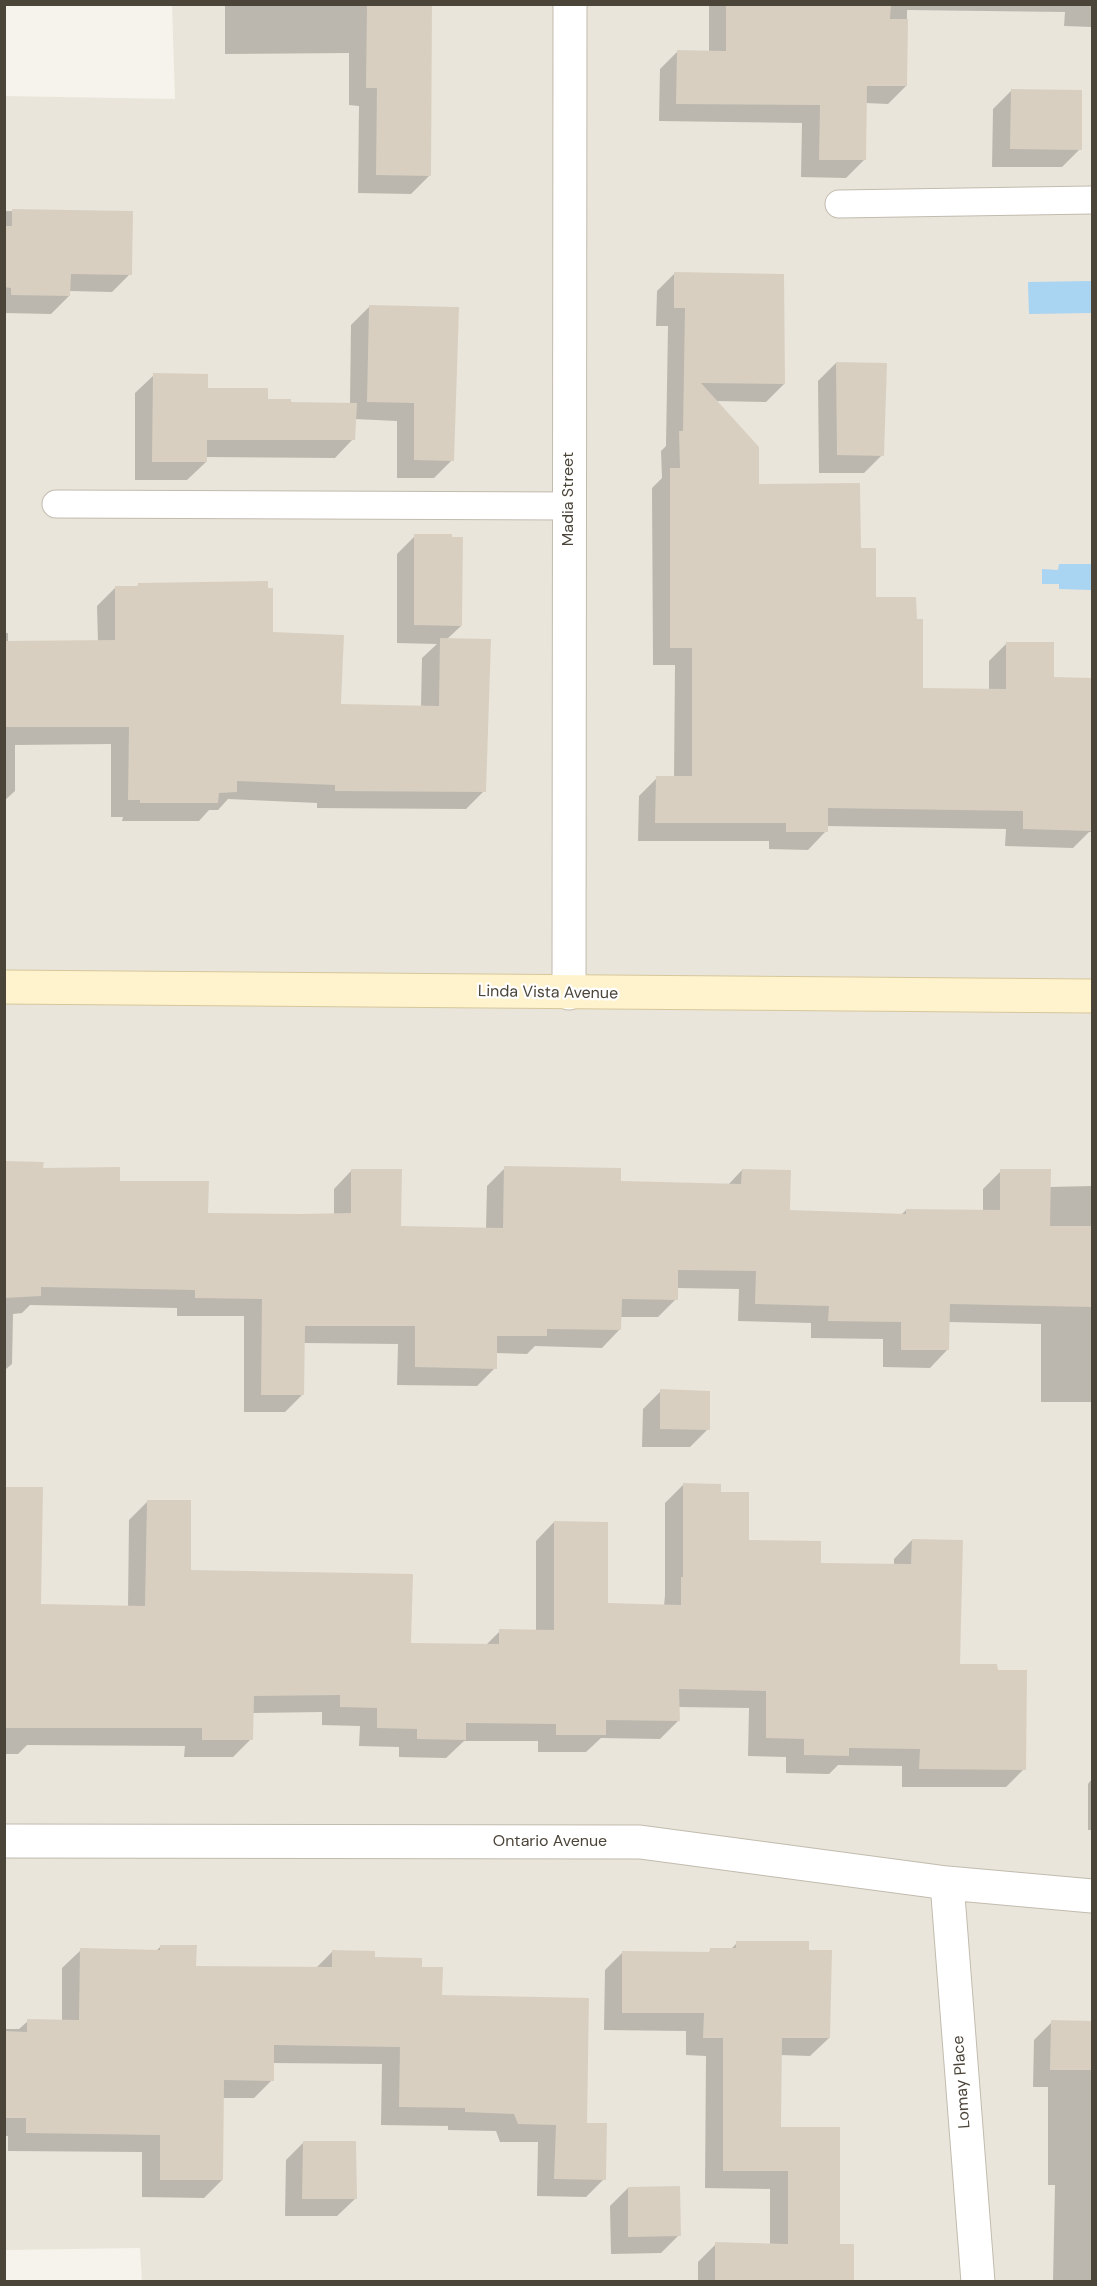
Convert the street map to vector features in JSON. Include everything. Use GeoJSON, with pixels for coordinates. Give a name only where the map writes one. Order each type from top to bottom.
{"type":"FeatureCollection","features":[{"type":"Feature","properties":{"kind":"main road","name":"Linda Vista Avenue"},"geometry":{"type":"LineString","coordinates":[[4,987],[1092,996]]}},
{"type":"Feature","properties":{"kind":"street","name":"Madia Street"},"geometry":{"type":"LineString","coordinates":[[569,993],[570,4]]}},
{"type":"Feature","properties":{"kind":"street","name":"Ontario Avenue"},"geometry":{"type":"LineString","coordinates":[[4,1841],[640,1842],[947,1884],[1092,1896]]}},
{"type":"Feature","properties":{"kind":"street","name":"Lomay Place"},"geometry":{"type":"LineString","coordinates":[[947,1884],[978,2282]]}},
{"type":"Feature","properties":{"kind":"lane"},"geometry":{"type":"LineString","coordinates":[[838,204],[1092,200]]}},
{"type":"Feature","properties":{"kind":"lane"},"geometry":{"type":"LineString","coordinates":[[56,504],[569,506]]}},
{"type":"Feature","properties":{"kind":"shaded area"},"geometry":{"type":"Polygon","coordinates":[[[172,5],[1092,5],[1092,2281],[142,2282],[140,2248],[5,2250],[4,96],[175,99],[172,5]]]}},
{"type":"Feature","properties":{"kind":"water"},"geometry":{"type":"Polygon","coordinates":[[[1092,281],[1092,313],[1029,314],[1028,282],[1092,281]]]}},
{"type":"Feature","properties":{"kind":"water"},"geometry":{"type":"Polygon","coordinates":[[[1059,564],[1092,564],[1092,590],[1059,589],[1059,584],[1042,584],[1042,569],[1058,570],[1059,564]]]}},
{"type":"Feature","properties":{"kind":"building"},"geometry":{"type":"Polygon","coordinates":[[[367,4],[432,4],[431,176],[376,175],[377,88],[366,88],[367,4]]]}},
{"type":"Feature","properties":{"kind":"building"},"geometry":{"type":"Polygon","coordinates":[[[726,4],[891,4],[890,19],[908,19],[907,86],[867,86],[866,160],[819,160],[820,105],[676,104],[677,50],[726,51],[726,4]]]}},
{"type":"Feature","properties":{"kind":"building"},"geometry":{"type":"Polygon","coordinates":[[[1011,89],[1082,90],[1082,150],[1010,149],[1011,89]]]}},
{"type":"Feature","properties":{"kind":"building"},"geometry":{"type":"Polygon","coordinates":[[[12,209],[133,211],[132,275],[71,274],[70,296],[11,295],[11,288],[4,287],[4,226],[12,226],[12,209]]]}},
{"type":"Feature","properties":{"kind":"building"},"geometry":{"type":"Polygon","coordinates":[[[674,272],[784,274],[785,384],[701,383],[759,447],[759,484],[860,483],[861,548],[876,548],[876,597],[916,597],[917,619],[923,619],[923,688],[1006,689],[1006,642],[1054,642],[1054,677],[1092,678],[1092,831],[1023,829],[1023,811],[828,808],[828,832],[786,832],[786,823],[655,823],[656,776],[692,776],[692,648],[670,648],[670,468],[680,468],[679,431],[683,431],[685,308],[674,308],[674,272]]]}},
{"type":"Feature","properties":{"kind":"building"},"geometry":{"type":"Polygon","coordinates":[[[369,305],[459,307],[454,461],[414,460],[414,403],[367,402],[369,305]]]}},
{"type":"Feature","properties":{"kind":"building"},"geometry":{"type":"Polygon","coordinates":[[[836,362],[887,363],[884,456],[837,455],[836,362]]]}},
{"type":"Feature","properties":{"kind":"building"},"geometry":{"type":"Polygon","coordinates":[[[153,373],[208,374],[208,388],[268,388],[268,399],[291,399],[291,402],[357,403],[355,440],[207,440],[207,462],[152,462],[153,373]]]}},
{"type":"Feature","properties":{"kind":"building"},"geometry":{"type":"Polygon","coordinates":[[[414,534],[452,534],[452,537],[463,537],[462,626],[414,625],[414,534]]]}},
{"type":"Feature","properties":{"kind":"building"},"geometry":{"type":"Polygon","coordinates":[[[268,581],[268,588],[273,588],[273,632],[344,635],[341,704],[439,706],[440,638],[491,639],[486,792],[335,791],[335,785],[237,781],[237,792],[219,793],[218,803],[140,803],[140,800],[128,800],[129,727],[4,727],[4,641],[115,640],[115,586],[138,586],[138,583],[268,581]]]}},
{"type":"Feature","properties":{"kind":"building"},"geometry":{"type":"Polygon","coordinates":[[[4,1161],[44,1162],[43,1168],[120,1167],[120,1181],[209,1181],[208,1213],[351,1213],[351,1169],[402,1169],[401,1226],[503,1228],[504,1166],[621,1168],[621,1181],[741,1184],[742,1169],[791,1170],[790,1210],[906,1214],[906,1209],[1000,1210],[1000,1169],[1051,1169],[1050,1226],[1092,1226],[1092,1307],[950,1304],[949,1350],[901,1350],[901,1322],[828,1321],[829,1306],[755,1304],[756,1271],[678,1270],[678,1300],[622,1299],[621,1330],[547,1329],[547,1336],[497,1336],[497,1369],[415,1367],[415,1326],[305,1326],[304,1395],[261,1395],[262,1299],[195,1298],[195,1290],[41,1287],[41,1296],[4,1298],[4,1161]]]}},
{"type":"Feature","properties":{"kind":"building"},"geometry":{"type":"Polygon","coordinates":[[[660,1389],[710,1391],[710,1430],[660,1429],[660,1389]]]}},
{"type":"Feature","properties":{"kind":"building"},"geometry":{"type":"Polygon","coordinates":[[[683,1483],[721,1484],[721,1492],[749,1492],[749,1540],[821,1541],[821,1563],[911,1564],[912,1539],[963,1540],[960,1664],[997,1664],[998,1670],[1027,1670],[1026,1770],[919,1769],[920,1749],[849,1748],[849,1756],[804,1755],[804,1739],[766,1738],[766,1691],[679,1689],[680,1721],[606,1720],[606,1735],[556,1735],[556,1724],[466,1723],[466,1740],[417,1739],[417,1729],[377,1728],[377,1708],[340,1707],[340,1695],[254,1696],[253,1740],[202,1740],[202,1728],[4,1728],[4,1487],[43,1487],[41,1604],[145,1606],[147,1500],[191,1500],[191,1570],[413,1574],[411,1643],[499,1644],[499,1629],[554,1630],[554,1521],[608,1522],[608,1603],[681,1605],[683,1483]]]}},
{"type":"Feature","properties":{"kind":"building"},"geometry":{"type":"Polygon","coordinates":[[[736,1941],[809,1941],[809,1950],[832,1950],[830,2038],[782,2038],[781,2127],[840,2127],[840,2244],[854,2244],[854,2282],[715,2282],[715,2242],[788,2244],[788,2171],[723,2171],[723,2038],[703,2038],[704,2013],[622,2013],[622,1951],[710,1952],[710,1948],[736,1948],[736,1941]]]}},
{"type":"Feature","properties":{"kind":"building"},"geometry":{"type":"Polygon","coordinates":[[[160,1945],[197,1945],[196,1966],[332,1967],[332,1950],[375,1951],[375,1957],[422,1958],[422,1967],[443,1967],[442,1995],[589,1998],[587,2123],[607,2123],[606,2180],[554,2179],[556,2125],[518,2124],[514,2114],[465,2112],[465,2108],[399,2107],[400,2047],[274,2045],[274,2081],[224,2080],[223,2180],[160,2180],[160,2135],[26,2133],[26,2118],[4,2118],[4,2031],[27,2032],[27,2019],[79,2020],[80,1948],[160,1950],[160,1945]]]}},
{"type":"Feature","properties":{"kind":"building"},"geometry":{"type":"Polygon","coordinates":[[[1051,2020],[1092,2021],[1092,2070],[1050,2070],[1051,2020]]]}},
{"type":"Feature","properties":{"kind":"building"},"geometry":{"type":"Polygon","coordinates":[[[303,2141],[356,2141],[357,2199],[302,2199],[303,2141]]]}},
{"type":"Feature","properties":{"kind":"building"},"geometry":{"type":"Polygon","coordinates":[[[680,2186],[681,2236],[628,2237],[628,2187],[680,2186]]]}}]}
